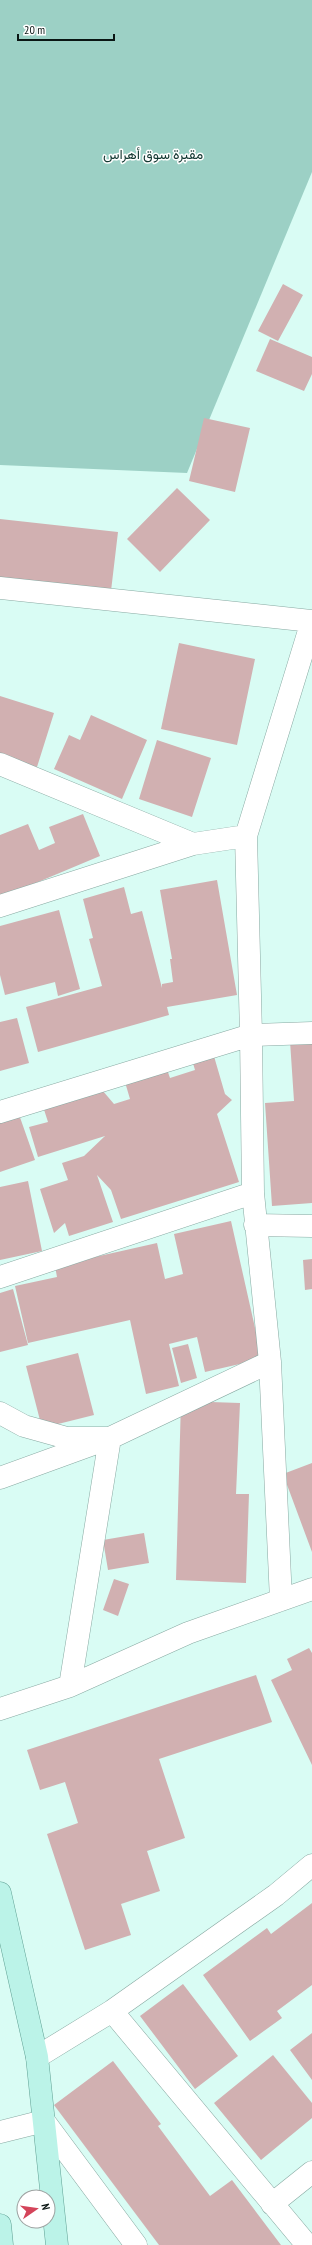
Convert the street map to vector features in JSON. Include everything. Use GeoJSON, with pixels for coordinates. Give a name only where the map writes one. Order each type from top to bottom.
{"type":"FeatureCollection","features":[{"type":"Feature","properties":{"kind":"main road"},"geometry":{"type":"LineString","coordinates":[[0,1893],[37,2057],[57,2245]]}},
{"type":"Feature","properties":{"kind":"main road"},"geometry":{"type":"LineString","coordinates":[[0,2225],[2,2245]]}},
{"type":"Feature","properties":{"kind":"street"},"geometry":{"type":"LineString","coordinates":[[0,588],[312,621],[246,836],[252,1036],[253,1193],[255,1226],[270,1362],[281,1600]]}},
{"type":"Feature","properties":{"kind":"street"},"geometry":{"type":"LineString","coordinates":[[0,764],[194,844]]}},
{"type":"Feature","properties":{"kind":"street"},"geometry":{"type":"LineString","coordinates":[[0,906],[194,844],[246,836]]}},
{"type":"Feature","properties":{"kind":"street"},"geometry":{"type":"LineString","coordinates":[[0,1112],[252,1036],[312,1033]]}},
{"type":"Feature","properties":{"kind":"street"},"geometry":{"type":"LineString","coordinates":[[0,1277],[253,1193]]}},
{"type":"Feature","properties":{"kind":"street"},"geometry":{"type":"LineString","coordinates":[[255,1226],[312,1226]]}},
{"type":"Feature","properties":{"kind":"street"},"geometry":{"type":"LineString","coordinates":[[0,1478],[110,1438],[270,1362]]}},
{"type":"Feature","properties":{"kind":"street"},"geometry":{"type":"LineString","coordinates":[[0,1413],[24,1426],[66,1438],[110,1438]]}},
{"type":"Feature","properties":{"kind":"street"},"geometry":{"type":"LineString","coordinates":[[70,1686],[110,1438]]}},
{"type":"Feature","properties":{"kind":"street"},"geometry":{"type":"LineString","coordinates":[[0,1709],[70,1686],[188,1633],[312,1589]]}},
{"type":"Feature","properties":{"kind":"street"},"geometry":{"type":"LineString","coordinates":[[37,2057],[112,2011],[276,1895],[312,1865]]}},
{"type":"Feature","properties":{"kind":"street"},"geometry":{"type":"LineString","coordinates":[[112,2011],[307,2245]]}},
{"type":"Feature","properties":{"kind":"street"},"geometry":{"type":"LineString","coordinates":[[0,2132],[44,2121],[136,2245]]}},
{"type":"Feature","properties":{"kind":"street"},"geometry":{"type":"LineString","coordinates":[[272,2204],[312,2172]]}},
{"type":"Feature","properties":{"kind":"green space","name":"مقبرة سوق أهراس"},"geometry":{"type":"Polygon","coordinates":[[[0,0],[312,0],[312,172],[187,473],[0,465],[0,0]]]}},
{"type":"Feature","properties":{"kind":"building"},"geometry":{"type":"Polygon","coordinates":[[[283,284],[303,295],[278,341],[258,331],[283,284]]]}},
{"type":"Feature","properties":{"kind":"building"},"geometry":{"type":"Polygon","coordinates":[[[270,339],[312,357],[312,374],[304,391],[256,371],[270,339]]]}},
{"type":"Feature","properties":{"kind":"building"},"geometry":{"type":"Polygon","coordinates":[[[204,418],[250,428],[235,492],[189,481],[204,418]]]}},
{"type":"Feature","properties":{"kind":"building"},"geometry":{"type":"Polygon","coordinates":[[[177,488],[210,520],[160,572],[127,539],[177,488]]]}},
{"type":"Feature","properties":{"kind":"building"},"geometry":{"type":"Polygon","coordinates":[[[0,519],[118,532],[111,591],[0,579],[0,519]]]}},
{"type":"Feature","properties":{"kind":"building"},"geometry":{"type":"Polygon","coordinates":[[[179,643],[255,659],[237,745],[161,729],[179,643]]]}},
{"type":"Feature","properties":{"kind":"building"},"geometry":{"type":"Polygon","coordinates":[[[0,696],[54,713],[37,767],[0,756],[0,696]]]}},
{"type":"Feature","properties":{"kind":"building"},"geometry":{"type":"Polygon","coordinates":[[[91,715],[147,740],[122,799],[54,769],[69,735],[80,740],[91,715]]]}},
{"type":"Feature","properties":{"kind":"building"},"geometry":{"type":"Polygon","coordinates":[[[157,740],[211,758],[192,817],[139,799],[157,740]]]}},
{"type":"Feature","properties":{"kind":"building"},"geometry":{"type":"Polygon","coordinates":[[[83,814],[100,856],[0,898],[0,835],[28,824],[39,850],[55,843],[49,827],[83,814]]]}},
{"type":"Feature","properties":{"kind":"building"},"geometry":{"type":"Polygon","coordinates":[[[217,880],[237,995],[167,1007],[169,1015],[38,1052],[26,1007],[102,986],[89,939],[93,938],[83,899],[124,887],[131,914],[142,911],[162,988],[162,984],[173,982],[170,959],[172,959],[160,890],[217,880]]]}},
{"type":"Feature","properties":{"kind":"building"},"geometry":{"type":"Polygon","coordinates":[[[59,910],[80,989],[58,996],[55,982],[5,995],[0,975],[0,926],[59,910]]]}},
{"type":"Feature","properties":{"kind":"building"},"geometry":{"type":"Polygon","coordinates":[[[17,1018],[29,1063],[0,1071],[0,1022],[17,1018]]]}},
{"type":"Feature","properties":{"kind":"building"},"geometry":{"type":"Polygon","coordinates":[[[312,1040],[312,1203],[272,1206],[265,1103],[294,1101],[290,1041],[312,1040]]]}},
{"type":"Feature","properties":{"kind":"building"},"geometry":{"type":"Polygon","coordinates":[[[211,1046],[225,1094],[232,1100],[217,1114],[239,1182],[121,1219],[111,1190],[97,1175],[113,1222],[69,1236],[65,1223],[54,1233],[40,1189],[68,1180],[62,1163],[84,1156],[105,1136],[38,1157],[29,1127],[48,1122],[39,1094],[91,1077],[114,1104],[130,1099],[122,1072],[163,1058],[170,1078],[195,1070],[190,1053],[211,1046]]]}},
{"type":"Feature","properties":{"kind":"building"},"geometry":{"type":"Polygon","coordinates":[[[16,1106],[35,1160],[0,1172],[0,1112],[16,1106]]]}},
{"type":"Feature","properties":{"kind":"building"},"geometry":{"type":"Polygon","coordinates":[[[28,1181],[42,1251],[0,1260],[0,1187],[28,1181]]]}},
{"type":"Feature","properties":{"kind":"building"},"geometry":{"type":"Polygon","coordinates":[[[231,1221],[262,1359],[205,1372],[197,1337],[169,1344],[179,1386],[146,1394],[130,1320],[28,1343],[15,1286],[57,1277],[55,1266],[157,1243],[165,1279],[183,1274],[174,1234],[231,1221]]]}},
{"type":"Feature","properties":{"kind":"building"},"geometry":{"type":"Polygon","coordinates":[[[312,1259],[312,1289],[305,1290],[303,1260],[312,1259]]]}},
{"type":"Feature","properties":{"kind":"building"},"geometry":{"type":"Polygon","coordinates":[[[13,1289],[28,1345],[0,1352],[0,1293],[13,1289]]]}},
{"type":"Feature","properties":{"kind":"building"},"geometry":{"type":"Polygon","coordinates":[[[188,1344],[197,1378],[181,1383],[172,1348],[188,1344]]]}},
{"type":"Feature","properties":{"kind":"building"},"geometry":{"type":"Polygon","coordinates":[[[78,1353],[94,1415],[42,1428],[26,1366],[78,1353]]]}},
{"type":"Feature","properties":{"kind":"building"},"geometry":{"type":"Polygon","coordinates":[[[181,1401],[240,1403],[236,1494],[249,1494],[246,1583],[176,1580],[181,1401]]]}},
{"type":"Feature","properties":{"kind":"building"},"geometry":{"type":"Polygon","coordinates":[[[312,1463],[312,1552],[283,1474],[312,1463]]]}},
{"type":"Feature","properties":{"kind":"building"},"geometry":{"type":"Polygon","coordinates":[[[144,1533],[149,1563],[108,1570],[103,1540],[144,1533]]]}},
{"type":"Feature","properties":{"kind":"building"},"geometry":{"type":"Polygon","coordinates":[[[114,1579],[129,1584],[118,1616],[103,1610],[114,1579]]]}},
{"type":"Feature","properties":{"kind":"building"},"geometry":{"type":"Polygon","coordinates":[[[309,1648],[312,1653],[312,1765],[271,1680],[292,1670],[287,1659],[309,1648]]]}},
{"type":"Feature","properties":{"kind":"building"},"geometry":{"type":"Polygon","coordinates":[[[256,1675],[272,1722],[159,1759],[185,1838],[147,1851],[160,1891],[121,1904],[131,1935],[85,1950],[47,1834],[78,1823],[65,1782],[40,1790],[27,1750],[256,1675]]]}},
{"type":"Feature","properties":{"kind":"building"},"geometry":{"type":"Polygon","coordinates":[[[312,1903],[312,1985],[277,2011],[282,2018],[250,2041],[203,1975],[267,1928],[271,1934],[312,1903]]]}},
{"type":"Feature","properties":{"kind":"building"},"geometry":{"type":"Polygon","coordinates":[[[183,1984],[238,2056],[195,2089],[140,2016],[183,1984]]]}},
{"type":"Feature","properties":{"kind":"building"},"geometry":{"type":"Polygon","coordinates":[[[312,2033],[312,2080],[290,2050],[312,2033]]]}},
{"type":"Feature","properties":{"kind":"building"},"geometry":{"type":"Polygon","coordinates":[[[273,2055],[312,2103],[312,2118],[261,2160],[214,2103],[273,2055]]]}},
{"type":"Feature","properties":{"kind":"building"},"geometry":{"type":"Polygon","coordinates":[[[113,2061],[161,2124],[158,2126],[210,2196],[232,2180],[281,2245],[159,2245],[54,2105],[113,2061]]]}}]}
